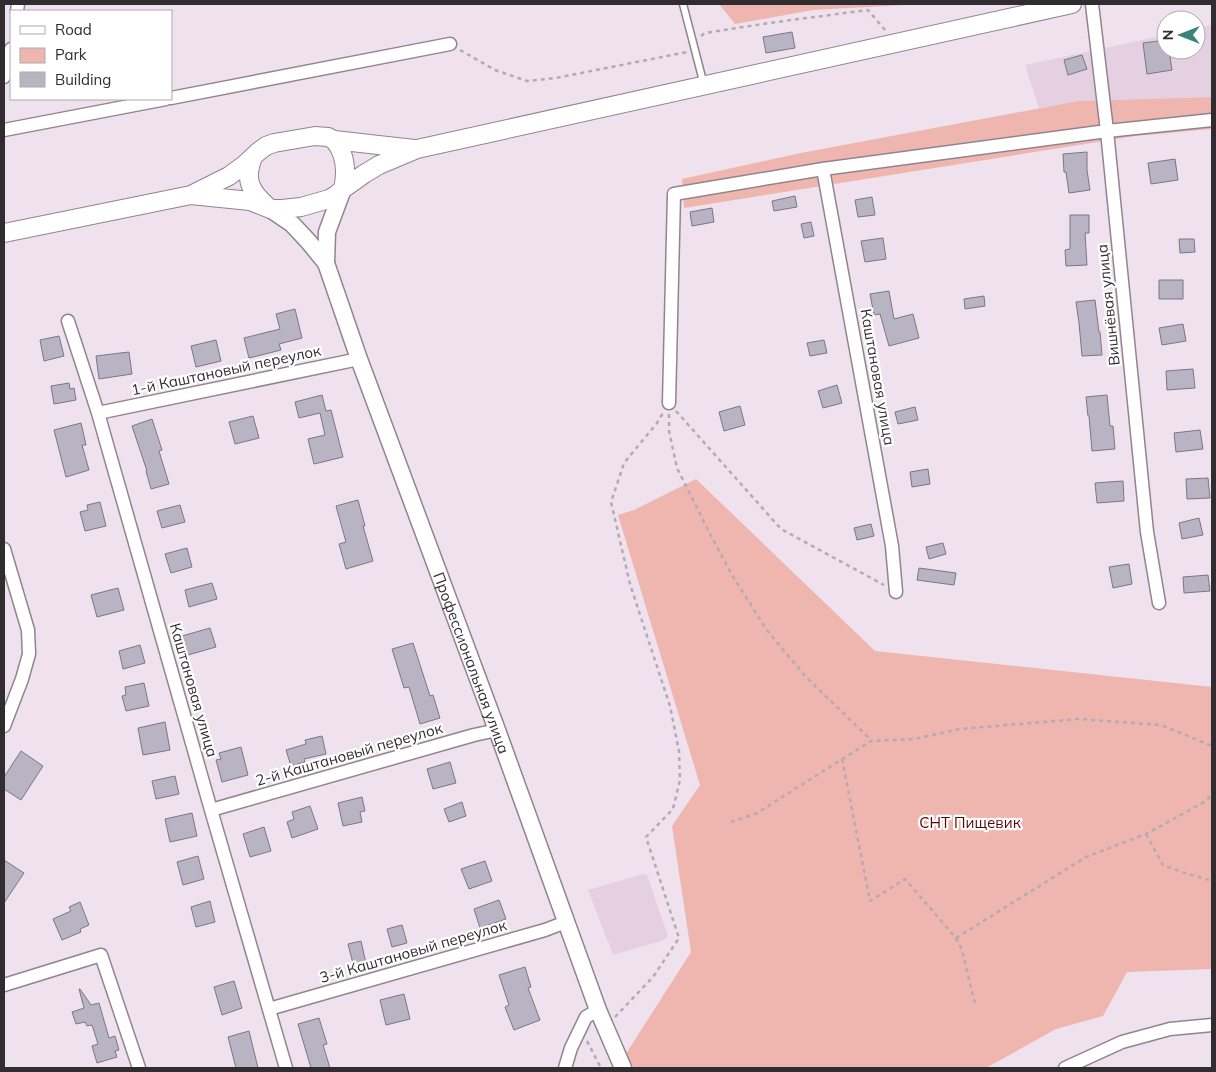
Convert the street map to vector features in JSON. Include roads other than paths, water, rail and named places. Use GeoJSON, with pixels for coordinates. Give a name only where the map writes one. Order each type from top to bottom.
{"type":"FeatureCollection","features":[{"type":"Feature","properties":{"kind":"main road"},"geometry":{"type":"LineString","coordinates":[[190,195],[250,201],[282,210],[312,204],[336,196],[343,188],[379,165],[417,149],[1072,4]]}},
{"type":"Feature","properties":{"kind":"main road"},"geometry":{"type":"LineString","coordinates":[[4,232],[190,195],[224,179],[266,146],[292,139],[315,136],[334,140],[417,149]]}},
{"type":"Feature","properties":{"kind":"main road"},"geometry":{"type":"LineString","coordinates":[[334,140],[344,157],[346,172],[343,188]]}},
{"type":"Feature","properties":{"kind":"main road"},"geometry":{"type":"LineString","coordinates":[[253,157],[249,175],[251,188],[258,198],[270,208]]}},
{"type":"Feature","properties":{"kind":"street","name":"Вишнёвая улица"},"geometry":{"type":"LineString","coordinates":[[1092,4],[1107,131],[1148,532],[1159,603]]}},
{"type":"Feature","properties":{"kind":"street"},"geometry":{"type":"LineString","coordinates":[[172,98],[450,44]]}},
{"type":"Feature","properties":{"kind":"street"},"geometry":{"type":"LineString","coordinates":[[4,77],[10,54]]}},
{"type":"Feature","properties":{"kind":"street"},"geometry":{"type":"LineString","coordinates":[[4,130],[161,100]]}},
{"type":"Feature","properties":{"kind":"street"},"geometry":{"type":"LineString","coordinates":[[669,403],[674,194],[824,169],[1107,131],[1212,120]]}},
{"type":"Feature","properties":{"kind":"street","name":"Каштановая улица"},"geometry":{"type":"LineString","coordinates":[[824,169],[892,546],[896,592]]}},
{"type":"Feature","properties":{"kind":"street"},"geometry":{"type":"LineString","coordinates":[[326,262],[327,232],[343,188]]}},
{"type":"Feature","properties":{"kind":"street"},"geometry":{"type":"LineString","coordinates":[[270,208],[292,224],[326,262]]}},
{"type":"Feature","properties":{"kind":"street","name":"Профессиональная улица"},"geometry":{"type":"LineString","coordinates":[[326,262],[359,359],[497,730],[598,1010],[622,1066]]}},
{"type":"Feature","properties":{"kind":"street","name":"Каштановая улица"},"geometry":{"type":"LineString","coordinates":[[68,321],[98,412],[210,810],[286,1068]]}},
{"type":"Feature","properties":{"kind":"street","name":"1-й Каштановый переулок"},"geometry":{"type":"LineString","coordinates":[[98,412],[359,359]]}},
{"type":"Feature","properties":{"kind":"street"},"geometry":{"type":"LineString","coordinates":[[4,549],[28,630],[29,654],[22,679],[4,726]]}},
{"type":"Feature","properties":{"kind":"street","name":"2-й Каштановый переулок"},"geometry":{"type":"LineString","coordinates":[[210,810],[497,730]]}},
{"type":"Feature","properties":{"kind":"street","name":"3-й Каштановый переулок"},"geometry":{"type":"LineString","coordinates":[[269,1009],[545,930],[566,922]]}},
{"type":"Feature","properties":{"kind":"street"},"geometry":{"type":"LineString","coordinates":[[4,985],[101,954],[139,1068]]}},
{"type":"Feature","properties":{"kind":"street"},"geometry":{"type":"LineString","coordinates":[[564,1068],[586,1017],[598,1010]]}},
{"type":"Feature","properties":{"kind":"street"},"geometry":{"type":"LineString","coordinates":[[1065,1068],[1122,1042],[1170,1029],[1212,1026]]}},
{"type":"Feature","properties":{"kind":"lane"},"geometry":{"type":"LineString","coordinates":[[683,4],[704,86]]}},
{"type":"Feature","properties":{"kind":"park label","name":"СНТ Пищевик"},"geometry":{"type":"Point","coordinates":[970,822]}}]}
